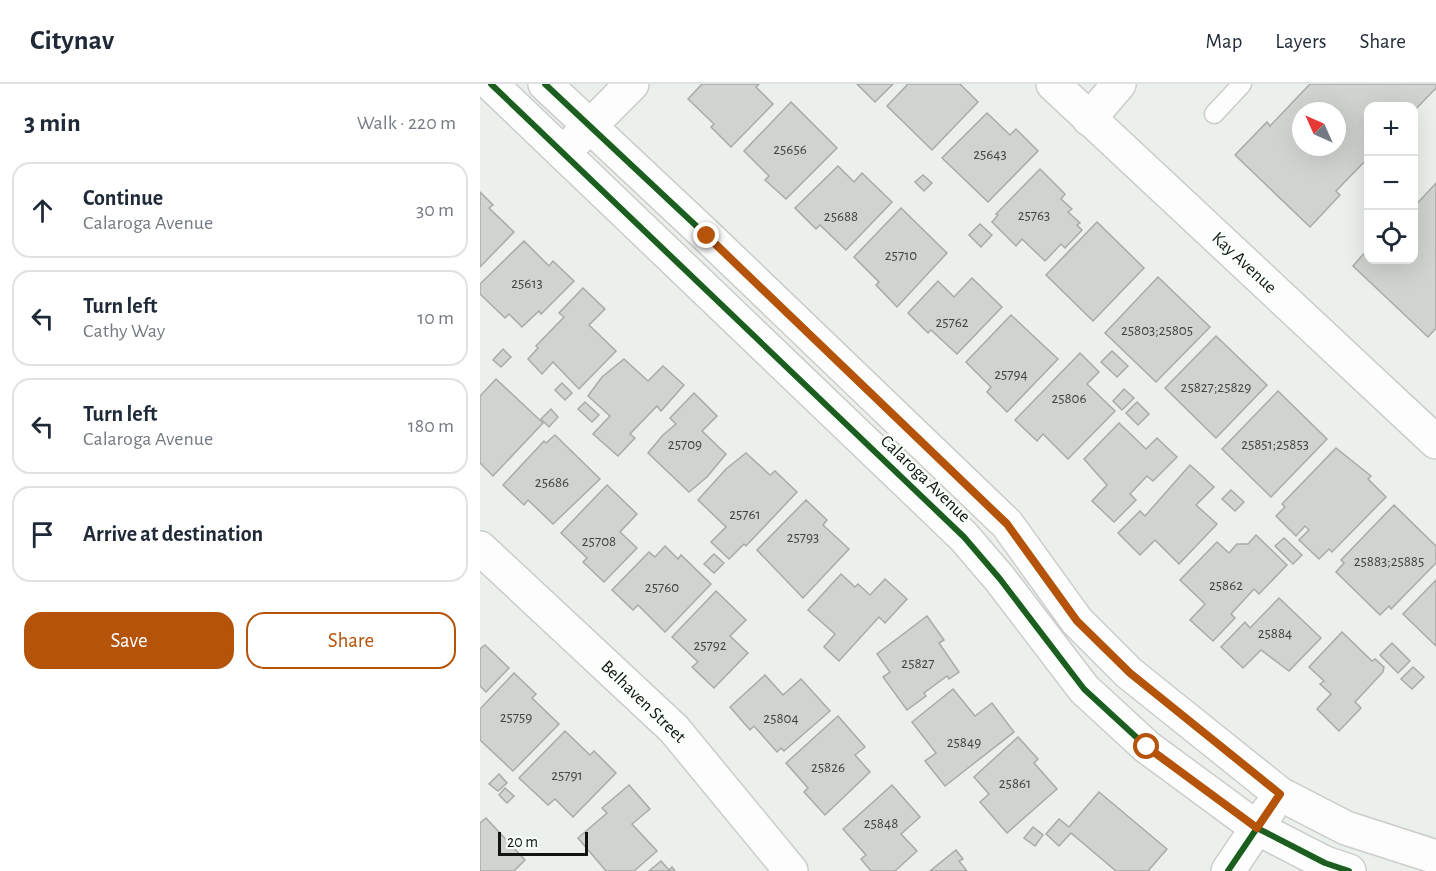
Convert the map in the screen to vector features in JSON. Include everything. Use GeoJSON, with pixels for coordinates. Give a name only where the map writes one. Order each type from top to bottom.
{"type":"FeatureCollection","features":[{"type":"Feature","properties":{"kind":"street","name":"Calaroga Avenue"},"geometry":{"type":"LineString","coordinates":[[491,84],[964,537],[1000,579],[1084,689],[1147,747],[1257,828],[1325,863],[1349,871]]}},
{"type":"Feature","properties":{"kind":"street","name":"Calaroga Avenue"},"geometry":{"type":"LineString","coordinates":[[545,84],[1007,524],[1077,621],[1130,673],[1280,794],[1346,828],[1436,857]]}},
{"type":"Feature","properties":{"kind":"street"},"geometry":{"type":"LineString","coordinates":[[563,153],[632,84]]}},
{"type":"Feature","properties":{"kind":"street","name":"Kay Avenue"},"geometry":{"type":"LineString","coordinates":[[1053,84],[1436,442]]}},
{"type":"Feature","properties":{"kind":"street"},"geometry":{"type":"LineString","coordinates":[[1089,119],[1119,84]]}},
{"type":"Feature","properties":{"kind":"street","name":"Belhaven Street"},"geometry":{"type":"LineString","coordinates":[[480,548],[674,729],[791,871]]}},
{"type":"Feature","properties":{"kind":"street"},"geometry":{"type":"LineString","coordinates":[[1228,871],[1280,794]]}},
{"type":"Feature","properties":{"kind":"lane"},"geometry":{"type":"LineString","coordinates":[[1214,114],[1242,84]]}},
{"type":"Feature","properties":{"kind":"building"},"geometry":{"type":"Polygon","coordinates":[[[702,84],[759,84],[756,87],[773,104],[731,147],[711,127],[714,124],[688,99],[702,84]]]}},
{"type":"Feature","properties":{"kind":"building"},"geometry":{"type":"Polygon","coordinates":[[[857,84],[893,84],[875,102],[857,84]]]}},
{"type":"Feature","properties":{"kind":"building"},"geometry":{"type":"Polygon","coordinates":[[[908,84],[960,84],[978,102],[932,150],[887,106],[908,84]]]}},
{"type":"Feature","properties":{"kind":"building"},"geometry":{"type":"Polygon","coordinates":[[[1310,84],[1436,84],[1436,88],[1418,107],[1418,102],[1364,102],[1364,162],[1336,191],[1340,195],[1310,227],[1235,155],[1267,122],[1270,126],[1292,103],[1292,156],[1346,156],[1346,102],[1293,102],[1310,84]]]}},
{"type":"Feature","properties":{"kind":"building"},"geometry":{"type":"Polygon","coordinates":[[[791,102],[837,148],[786,199],[765,180],[769,176],[744,151],[791,102]]]}},
{"type":"Feature","properties":{"kind":"building"},"geometry":{"type":"Polygon","coordinates":[[[987,113],[1010,135],[1016,129],[1038,151],[988,202],[942,158],[987,113]]]}},
{"type":"Feature","properties":{"kind":"building"},"geometry":{"type":"Polygon","coordinates":[[[838,166],[854,182],[862,173],[892,202],[846,250],[820,225],[816,229],[795,208],[838,166]]]}},
{"type":"Feature","properties":{"kind":"building"},"geometry":{"type":"Polygon","coordinates":[[[1040,169],[1065,194],[1061,199],[1072,209],[1068,212],[1080,223],[1077,225],[1082,230],[1065,248],[1061,244],[1045,261],[1022,239],[1016,246],[992,222],[998,215],[996,214],[1040,169]]]}},
{"type":"Feature","properties":{"kind":"building"},"geometry":{"type":"Polygon","coordinates":[[[923,175],[932,183],[924,191],[915,182],[923,175]]]}},
{"type":"Feature","properties":{"kind":"building"},"geometry":{"type":"Polygon","coordinates":[[[1436,183],[1436,328],[1428,337],[1353,266],[1364,254],[1364,264],[1418,264],[1418,203],[1436,183]]]}},
{"type":"Feature","properties":{"kind":"building"},"geometry":{"type":"Polygon","coordinates":[[[480,192],[493,205],[489,208],[514,232],[480,267],[480,192]]]}},
{"type":"Feature","properties":{"kind":"building"},"geometry":{"type":"Polygon","coordinates":[[[901,208],[947,253],[897,307],[876,285],[879,282],[854,257],[901,208]]]}},
{"type":"Feature","properties":{"kind":"building"},"geometry":{"type":"Polygon","coordinates":[[[1097,222],[1144,268],[1093,321],[1046,275],[1097,222]]]}},
{"type":"Feature","properties":{"kind":"building"},"geometry":{"type":"Polygon","coordinates":[[[980,224],[992,235],[981,247],[969,235],[980,224]]]}},
{"type":"Feature","properties":{"kind":"building"},"geometry":{"type":"Polygon","coordinates":[[[524,241],[549,266],[553,261],[574,281],[541,314],[539,311],[522,327],[509,314],[505,318],[480,294],[480,284],[524,241]]]}},
{"type":"Feature","properties":{"kind":"building"},"geometry":{"type":"Polygon","coordinates":[[[1158,277],[1210,327],[1156,382],[1105,333],[1158,277]]]}},
{"type":"Feature","properties":{"kind":"building"},"geometry":{"type":"Polygon","coordinates":[[[972,278],[1002,307],[957,354],[931,330],[928,333],[908,313],[938,281],[954,297],[972,278]]]}},
{"type":"Feature","properties":{"kind":"building"},"geometry":{"type":"Polygon","coordinates":[[[583,288],[605,309],[589,325],[616,351],[579,389],[553,362],[542,374],[528,359],[538,348],[536,346],[564,317],[559,313],[583,288]]]}},
{"type":"Feature","properties":{"kind":"building"},"geometry":{"type":"Polygon","coordinates":[[[1011,315],[1058,359],[1007,412],[987,392],[991,387],[966,362],[1011,315]]]}},
{"type":"Feature","properties":{"kind":"building"},"geometry":{"type":"Polygon","coordinates":[[[1216,336],[1267,385],[1216,438],[1165,388],[1216,336]]]}},
{"type":"Feature","properties":{"kind":"building"},"geometry":{"type":"Polygon","coordinates":[[[503,349],[511,357],[501,367],[493,360],[503,349]]]}},
{"type":"Feature","properties":{"kind":"building"},"geometry":{"type":"Polygon","coordinates":[[[1112,351],[1128,366],[1117,377],[1101,362],[1112,351]]]}},
{"type":"Feature","properties":{"kind":"building"},"geometry":{"type":"Polygon","coordinates":[[[1080,353],[1099,372],[1087,384],[1115,411],[1068,459],[1043,434],[1037,441],[1015,420],[1080,353]]]}},
{"type":"Feature","properties":{"kind":"building"},"geometry":{"type":"Polygon","coordinates":[[[624,359],[648,381],[663,366],[684,385],[661,411],[657,406],[630,434],[635,438],[618,456],[593,434],[610,416],[588,396],[602,377],[624,359]]]}},
{"type":"Feature","properties":{"kind":"building"},"geometry":{"type":"Polygon","coordinates":[[[496,379],[543,423],[493,476],[480,463],[480,396],[496,379]]]}},
{"type":"Feature","properties":{"kind":"building"},"geometry":{"type":"Polygon","coordinates":[[[562,383],[572,393],[565,400],[555,390],[562,383]]]}},
{"type":"Feature","properties":{"kind":"building"},"geometry":{"type":"Polygon","coordinates":[[[1124,389],[1134,398],[1122,410],[1113,401],[1124,389]]]}},
{"type":"Feature","properties":{"kind":"building"},"geometry":{"type":"Polygon","coordinates":[[[1278,391],[1327,439],[1271,497],[1222,449],[1278,391]]]}},
{"type":"Feature","properties":{"kind":"building"},"geometry":{"type":"Polygon","coordinates":[[[694,393],[717,416],[702,431],[726,454],[707,477],[689,492],[648,453],[676,424],[670,418],[694,393]]]}},
{"type":"Feature","properties":{"kind":"building"},"geometry":{"type":"Polygon","coordinates":[[[585,402],[599,415],[592,422],[578,409],[585,402]]]}},
{"type":"Feature","properties":{"kind":"building"},"geometry":{"type":"Polygon","coordinates":[[[1137,402],[1149,414],[1138,425],[1126,413],[1137,402]]]}},
{"type":"Feature","properties":{"kind":"building"},"geometry":{"type":"Polygon","coordinates":[[[551,409],[558,417],[549,427],[541,419],[551,409]]]}},
{"type":"Feature","properties":{"kind":"building"},"geometry":{"type":"Polygon","coordinates":[[[1119,423],[1146,449],[1157,438],[1177,457],[1153,481],[1147,476],[1130,494],[1136,500],[1114,522],[1092,501],[1107,485],[1084,459],[1119,423]]]}},
{"type":"Feature","properties":{"kind":"building"},"geometry":{"type":"Polygon","coordinates":[[[555,435],[600,479],[553,524],[528,500],[524,505],[503,485],[544,441],[546,443],[555,435]]]}},
{"type":"Feature","properties":{"kind":"building"},"geometry":{"type":"Polygon","coordinates":[[[1336,448],[1371,476],[1368,479],[1386,497],[1332,552],[1329,549],[1319,559],[1299,540],[1309,530],[1305,526],[1296,536],[1276,516],[1285,507],[1282,504],[1336,448]]]}},
{"type":"Feature","properties":{"kind":"building"},"geometry":{"type":"Polygon","coordinates":[[[746,453],[770,475],[775,471],[797,492],[746,546],[744,544],[729,559],[711,542],[726,527],[698,500],[726,469],[746,453]]]}},
{"type":"Feature","properties":{"kind":"building"},"geometry":{"type":"Polygon","coordinates":[[[1190,465],[1214,487],[1196,505],[1217,524],[1179,564],[1155,540],[1140,555],[1118,533],[1140,511],[1145,516],[1190,465]]]}},
{"type":"Feature","properties":{"kind":"building"},"geometry":{"type":"Polygon","coordinates":[[[607,485],[637,514],[620,532],[637,548],[604,582],[583,562],[587,558],[561,533],[607,485]]]}},
{"type":"Feature","properties":{"kind":"building"},"geometry":{"type":"Polygon","coordinates":[[[1231,490],[1244,502],[1235,511],[1222,499],[1231,490]]]}},
{"type":"Feature","properties":{"kind":"building"},"geometry":{"type":"Polygon","coordinates":[[[806,500],[827,520],[823,525],[849,549],[803,598],[757,550],[806,500]]]}},
{"type":"Feature","properties":{"kind":"building"},"geometry":{"type":"Polygon","coordinates":[[[1394,505],[1436,546],[1436,563],[1391,609],[1389,606],[1380,615],[1336,572],[1344,563],[1341,560],[1394,505]]]}},
{"type":"Feature","properties":{"kind":"building"},"geometry":{"type":"Polygon","coordinates":[[[1256,535],[1287,565],[1259,594],[1254,589],[1231,614],[1235,618],[1213,641],[1190,620],[1205,604],[1180,580],[1217,542],[1229,553],[1237,544],[1248,544],[1256,535]]]}},
{"type":"Feature","properties":{"kind":"building"},"geometry":{"type":"Polygon","coordinates":[[[1284,538],[1302,555],[1293,564],[1275,546],[1284,538]]]}},
{"type":"Feature","properties":{"kind":"building"},"geometry":{"type":"Polygon","coordinates":[[[665,546],[678,559],[681,555],[711,584],[665,632],[638,605],[633,610],[612,590],[649,552],[655,557],[665,546]]]}},
{"type":"Feature","properties":{"kind":"building"},"geometry":{"type":"Polygon","coordinates":[[[714,554],[724,563],[714,573],[704,564],[714,554]]]}},
{"type":"Feature","properties":{"kind":"building"},"geometry":{"type":"Polygon","coordinates":[[[841,574],[855,587],[858,584],[870,595],[885,579],[907,599],[885,623],[879,617],[839,661],[824,647],[835,634],[808,610],[841,574]]]}},
{"type":"Feature","properties":{"kind":"building"},"geometry":{"type":"Polygon","coordinates":[[[1436,580],[1436,646],[1403,614],[1436,580]]]}},
{"type":"Feature","properties":{"kind":"building"},"geometry":{"type":"Polygon","coordinates":[[[716,591],[746,620],[730,636],[748,653],[714,688],[692,667],[698,662],[672,637],[716,591]]]}},
{"type":"Feature","properties":{"kind":"building"},"geometry":{"type":"Polygon","coordinates":[[[1279,598],[1321,638],[1289,671],[1261,650],[1243,668],[1221,647],[1245,622],[1250,628],[1279,598]]]}},
{"type":"Feature","properties":{"kind":"building"},"geometry":{"type":"Polygon","coordinates":[[[927,616],[944,640],[939,643],[959,672],[949,679],[947,676],[924,693],[926,696],[907,710],[883,677],[890,672],[877,654],[927,616]]]}},
{"type":"Feature","properties":{"kind":"building"},"geometry":{"type":"Polygon","coordinates":[[[1342,632],[1372,661],[1375,659],[1384,667],[1383,672],[1355,702],[1361,708],[1339,731],[1317,709],[1331,694],[1320,684],[1324,681],[1309,667],[1342,632]]]}},
{"type":"Feature","properties":{"kind":"building"},"geometry":{"type":"Polygon","coordinates":[[[1392,643],[1410,661],[1398,673],[1380,655],[1392,643]]]}},
{"type":"Feature","properties":{"kind":"building"},"geometry":{"type":"Polygon","coordinates":[[[485,645],[509,668],[486,692],[480,686],[480,649],[485,645]]]}},
{"type":"Feature","properties":{"kind":"building"},"geometry":{"type":"Polygon","coordinates":[[[1413,667],[1424,677],[1412,689],[1401,679],[1413,667]]]}},
{"type":"Feature","properties":{"kind":"building"},"geometry":{"type":"Polygon","coordinates":[[[514,673],[536,694],[532,698],[559,724],[513,771],[480,740],[480,709],[514,673]]]}},
{"type":"Feature","properties":{"kind":"building"},"geometry":{"type":"Polygon","coordinates":[[[765,675],[783,695],[801,679],[830,711],[784,751],[781,748],[777,752],[754,726],[750,730],[730,707],[765,675]]]}},
{"type":"Feature","properties":{"kind":"building"},"geometry":{"type":"Polygon","coordinates":[[[953,689],[975,716],[992,703],[1014,732],[945,786],[925,761],[936,753],[912,722],[953,689]]]}},
{"type":"Feature","properties":{"kind":"building"},"geometry":{"type":"Polygon","coordinates":[[[838,716],[865,747],[855,755],[870,772],[825,815],[804,792],[808,788],[786,763],[838,716]]]}},
{"type":"Feature","properties":{"kind":"building"},"geometry":{"type":"Polygon","coordinates":[[[565,731],[590,755],[594,751],[616,773],[573,817],[555,799],[548,805],[519,778],[565,731]]]}},
{"type":"Feature","properties":{"kind":"building"},"geometry":{"type":"Polygon","coordinates":[[[1018,737],[1038,759],[1034,763],[1057,789],[1007,833],[980,802],[989,794],[974,777],[1018,737]]]}},
{"type":"Feature","properties":{"kind":"building"},"geometry":{"type":"Polygon","coordinates":[[[499,774],[507,783],[498,791],[489,784],[499,774]]]}},
{"type":"Feature","properties":{"kind":"building"},"geometry":{"type":"Polygon","coordinates":[[[629,785],[650,809],[632,824],[657,851],[634,871],[606,871],[578,838],[607,813],[602,808],[629,785]]]}},
{"type":"Feature","properties":{"kind":"building"},"geometry":{"type":"Polygon","coordinates":[[[892,785],[920,817],[901,834],[917,851],[895,871],[871,871],[861,859],[866,855],[843,829],[892,785]]]}},
{"type":"Feature","properties":{"kind":"building"},"geometry":{"type":"Polygon","coordinates":[[[505,788],[514,796],[507,803],[499,795],[505,788]]]}},
{"type":"Feature","properties":{"kind":"building"},"geometry":{"type":"Polygon","coordinates":[[[1099,792],[1167,849],[1148,871],[1116,871],[1071,833],[1059,846],[1046,834],[1059,819],[1069,827],[1099,792]]]}},
{"type":"Feature","properties":{"kind":"building"},"geometry":{"type":"Polygon","coordinates":[[[486,818],[525,860],[514,871],[480,871],[480,823],[486,818]]]}},
{"type":"Feature","properties":{"kind":"building"},"geometry":{"type":"Polygon","coordinates":[[[1033,827],[1043,835],[1035,846],[1024,838],[1033,827]]]}},
{"type":"Feature","properties":{"kind":"building"},"geometry":{"type":"Polygon","coordinates":[[[956,850],[963,859],[959,861],[967,871],[930,871],[956,850]]]}},
{"type":"Feature","properties":{"kind":"building"},"geometry":{"type":"Polygon","coordinates":[[[661,861],[669,870],[672,867],[675,871],[649,871],[661,861]]]}},
{"type":"Feature","properties":{"kind":"cycle path"},"geometry":{"type":"LineString","coordinates":[[491,84],[964,537],[1000,579],[1084,689],[1147,747],[1257,828],[1325,863],[1349,871]]}},
{"type":"Feature","properties":{"kind":"cycle path"},"geometry":{"type":"LineString","coordinates":[[545,84],[1007,524],[1077,621],[1129,673],[1280,794],[1228,871]]}},
{"type":"Feature","properties":{"kind":"route"},"geometry":{"type":"LineString","coordinates":[[707,236],[1007,524],[1077,621],[1130,673],[1280,794],[1257,828],[1147,747]]}}]}
